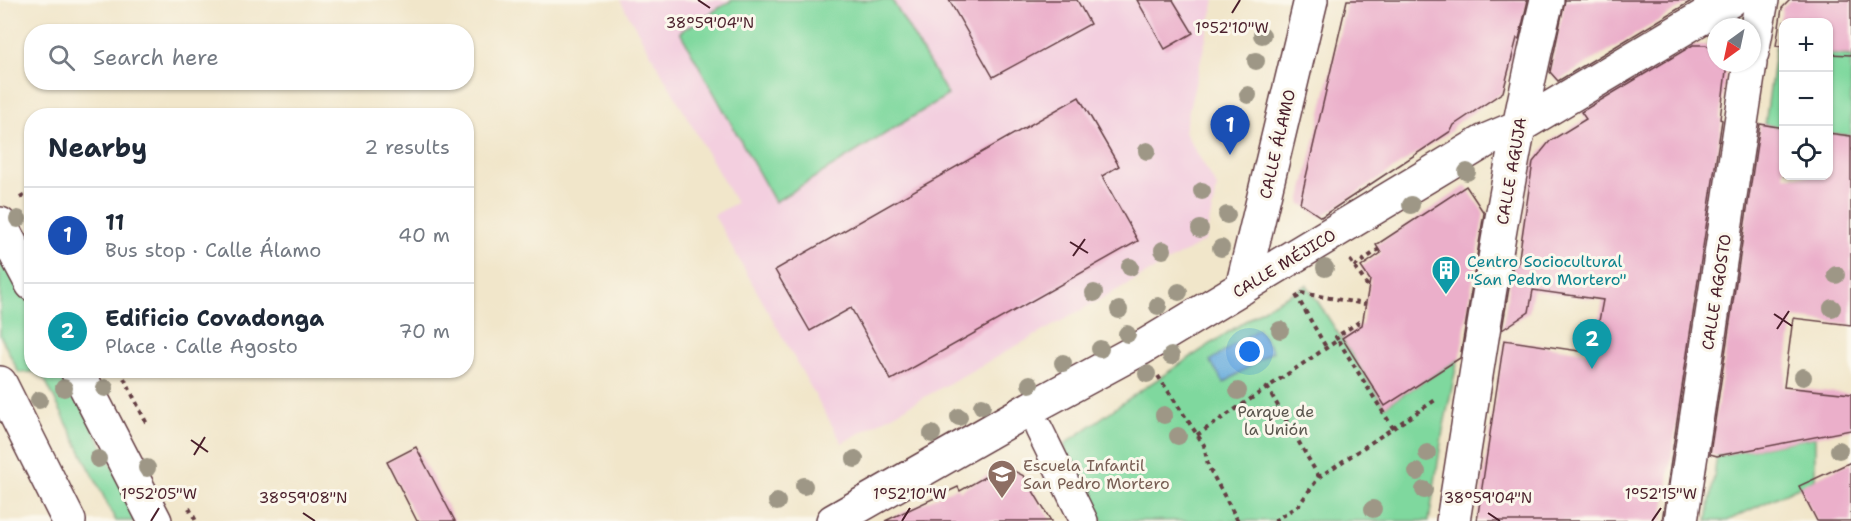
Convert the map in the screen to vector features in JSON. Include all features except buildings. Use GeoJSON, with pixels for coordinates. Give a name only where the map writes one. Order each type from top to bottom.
{"type":"FeatureCollection","features":[{"type":"Feature","properties":{"kind":"street","name":"CALLE ÁLAMO"},"geometry":{"type":"LineString","coordinates":[[1242,288],[1311,0]]}},
{"type":"Feature","properties":{"kind":"street","name":"CALLE AGUJA"},"geometry":{"type":"LineString","coordinates":[[1453,521],[1518,126],[1547,0]]}},
{"type":"Feature","properties":{"kind":"street","name":"CALLE MÉJICO"},"geometry":{"type":"LineString","coordinates":[[833,521],[1031,408],[1140,349],[1485,141],[1518,126],[1731,0]]}},
{"type":"Feature","properties":{"kind":"street"},"geometry":{"type":"LineString","coordinates":[[1759,18],[1762,0]]}},
{"type":"Feature","properties":{"kind":"street","name":"CALLE AGOSTO"},"geometry":{"type":"LineString","coordinates":[[1681,521],[1749,72]]}},
{"type":"Feature","properties":{"kind":"street"},"geometry":{"type":"LineString","coordinates":[[0,224],[24,269]]}},
{"type":"Feature","properties":{"kind":"street"},"geometry":{"type":"LineString","coordinates":[[81,378],[156,521]]}},
{"type":"Feature","properties":{"kind":"street"},"geometry":{"type":"LineString","coordinates":[[0,383],[69,521]]}},
{"type":"Feature","properties":{"kind":"street"},"geometry":{"type":"LineString","coordinates":[[1039,429],[1084,521]]}},
{"type":"Feature","properties":{"kind":"path"},"geometry":{"type":"LineString","coordinates":[[20,198],[24,196]]}},
{"type":"Feature","properties":{"kind":"path"},"geometry":{"type":"LineString","coordinates":[[1354,267],[1378,249]]}},
{"type":"Feature","properties":{"kind":"path"},"geometry":{"type":"LineString","coordinates":[[1358,272],[1369,288]]}},
{"type":"Feature","properties":{"kind":"path"},"geometry":{"type":"LineString","coordinates":[[1326,347],[1294,292],[1365,304]]}},
{"type":"Feature","properties":{"kind":"path"},"geometry":{"type":"LineString","coordinates":[[1362,321],[1336,337],[1393,428]]}},
{"type":"Feature","properties":{"kind":"path"},"geometry":{"type":"LineString","coordinates":[[1197,435],[1338,340]]}},
{"type":"Feature","properties":{"kind":"path"},"geometry":{"type":"LineString","coordinates":[[1156,372],[1204,445],[1208,466],[1238,521]]}},
{"type":"Feature","properties":{"kind":"path"},"geometry":{"type":"LineString","coordinates":[[1268,387],[1319,477]]}},
{"type":"Feature","properties":{"kind":"path"},"geometry":{"type":"LineString","coordinates":[[1274,521],[1299,505],[1319,477],[1442,395]]}},
{"type":"Feature","properties":{"kind":"shaded area"},"geometry":{"type":"Polygon","coordinates":[[[620,0],[1215,0],[1184,131],[1217,187],[1205,241],[842,443],[714,215],[736,203],[620,0]]]}},
{"type":"Feature","properties":{"kind":"green space"},"geometry":{"type":"Polygon","coordinates":[[[732,0],[892,0],[948,95],[775,202],[680,32],[732,0]]]}},
{"type":"Feature","properties":{"kind":"green space"},"geometry":{"type":"Polygon","coordinates":[[[1776,46],[1779,46],[1779,127],[1765,125],[1776,46]]]}},
{"type":"Feature","properties":{"kind":"green space"},"geometry":{"type":"Polygon","coordinates":[[[1833,54],[1851,56],[1851,136],[1833,134],[1833,54]]]}},
{"type":"Feature","properties":{"kind":"green space"},"geometry":{"type":"Polygon","coordinates":[[[0,242],[24,291],[24,373],[19,373],[0,335],[0,242]]]}},
{"type":"Feature","properties":{"kind":"green space","name":"Parque de la Unión"},"geometry":{"type":"Polygon","coordinates":[[[1307,285],[1385,406],[1458,359],[1443,430],[1429,521],[1102,521],[1065,454],[1065,444],[1138,392],[1268,306],[1307,285]]]}},
{"type":"Feature","properties":{"kind":"green space"},"geometry":{"type":"Polygon","coordinates":[[[42,378],[68,378],[140,521],[116,521],[42,378]]]}},
{"type":"Feature","properties":{"kind":"green space"},"geometry":{"type":"Polygon","coordinates":[[[1815,437],[1815,479],[1727,521],[1707,521],[1717,456],[1815,437]]]}},
{"type":"Feature","properties":{"kind":"water"},"geometry":{"type":"Polygon","coordinates":[[[1258,329],[1273,351],[1224,383],[1210,361],[1258,329]]]}},
{"type":"Feature","properties":{"kind":"place","name":"11"},"geometry":{"type":"Point","coordinates":[1230,155]}},
{"type":"Feature","properties":{"kind":"place","name":"Centro Sociocultural \"San Pedro Mortero\""},"geometry":{"type":"Point","coordinates":[1446,296]}},
{"type":"Feature","properties":{"kind":"place","name":"Edificio Covadonga"},"geometry":{"type":"Point","coordinates":[1592,369]}},
{"type":"Feature","properties":{"kind":"place","name":"Escuela Infantil San Pedro Mortero"},"geometry":{"type":"Point","coordinates":[1002,500]}}]}
